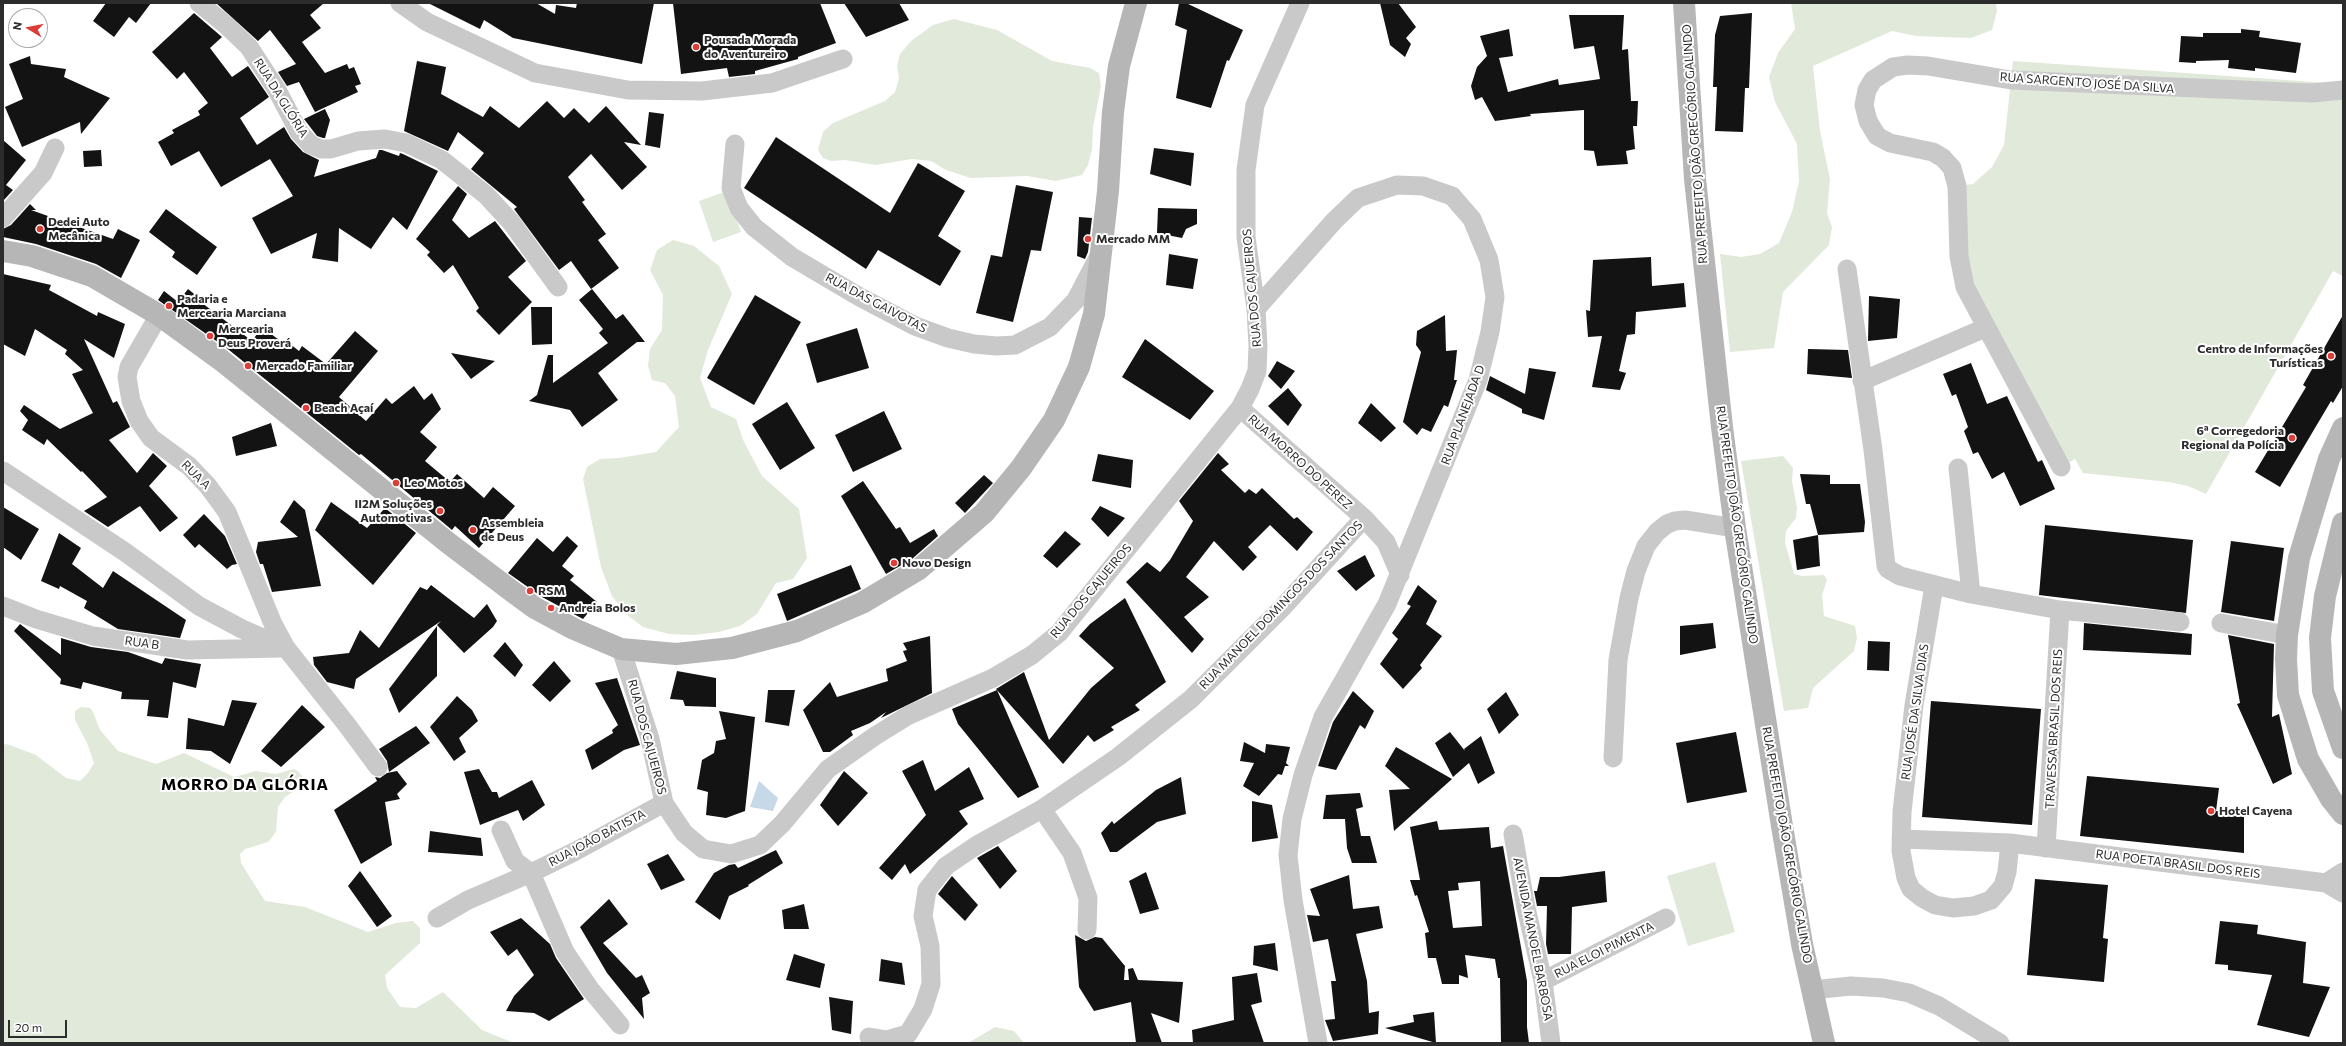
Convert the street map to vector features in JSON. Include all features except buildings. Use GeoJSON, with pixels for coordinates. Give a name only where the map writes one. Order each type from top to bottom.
{"type":"FeatureCollection","features":[{"type":"Feature","properties":{"kind":"main road"},"geometry":{"type":"LineString","coordinates":[[3,251],[32,256],[92,276],[159,315],[222,360],[441,537],[535,608],[574,629],[621,649],[676,654],[732,648],[797,631],[862,603],[919,569],[984,513],[1021,468],[1054,420],[1079,368],[1094,314],[1102,250],[1112,112],[1119,66],[1136,3]]}},
{"type":"Feature","properties":{"kind":"main road","name":"RUA PREFEITO JOÃO GREGÓRIO GALINDO"},"geometry":{"type":"LineString","coordinates":[[1684,3],[1695,179],[1721,420],[1735,528],[1782,826],[1812,990],[1824,1043]]}},
{"type":"Feature","properties":{"kind":"main road"},"geometry":{"type":"LineString","coordinates":[[2343,428],[2336,453],[2299,558],[2287,635],[2286,659],[2288,695],[2308,759],[2331,799],[2343,814]]}},
{"type":"Feature","properties":{"kind":"main road"},"geometry":{"type":"LineString","coordinates":[[2343,524],[2325,596],[2320,638],[2323,691],[2343,748]]}},
{"type":"Feature","properties":{"kind":"street","name":"RUA DA GLÓRIA"},"geometry":{"type":"LineString","coordinates":[[199,3],[226,25],[249,47],[277,90],[299,132],[311,145],[321,149],[331,149],[358,141],[385,140],[406,143],[442,160],[486,195],[511,222],[558,287]]}},
{"type":"Feature","properties":{"kind":"street"},"geometry":{"type":"LineString","coordinates":[[400,3],[427,22],[535,72],[628,90],[702,91],[772,83],[843,59]]}},
{"type":"Feature","properties":{"kind":"street","name":"RUA DOS CAJUEIROS"},"geometry":{"type":"LineString","coordinates":[[621,649],[650,739],[664,803],[684,832],[703,849],[731,854],[760,845],[782,824],[828,769],[909,715],[993,678],[1032,655],[1059,633],[1240,408],[1257,371],[1256,309],[1246,237],[1247,162],[1255,105],[1300,3]]}},
{"type":"Feature","properties":{"kind":"street","name":"RUA SARGENTO JOSÉ DA SILVA"},"geometry":{"type":"LineString","coordinates":[[2061,467],[1965,287],[1959,256],[1957,186],[1952,168],[1943,158],[1933,152],[1890,143],[1877,136],[1868,121],[1864,105],[1867,90],[1873,80],[1880,74],[1893,67],[1908,65],[1928,66],[2012,80],[2312,94],[2343,90]]}},
{"type":"Feature","properties":{"kind":"street","name":"RUA DAS GAIVOTAS"},"geometry":{"type":"LineString","coordinates":[[735,144],[731,188],[739,208],[754,227],[792,257],[858,296],[915,326],[948,338],[982,345],[1015,345],[1050,327],[1076,300],[1102,250]]}},
{"type":"Feature","properties":{"kind":"street"},"geometry":{"type":"LineString","coordinates":[[3,218],[43,173],[55,148]]}},
{"type":"Feature","properties":{"kind":"street","name":"RUA PLANEJADA D"},"geometry":{"type":"LineString","coordinates":[[1256,309],[1318,237],[1358,198],[1397,185],[1423,186],[1452,196],[1472,219],[1489,260],[1494,297],[1490,332],[1478,380],[1387,604],[1323,717],[1303,775],[1292,819],[1288,855],[1293,900],[1318,1043]]}},
{"type":"Feature","properties":{"kind":"street"},"geometry":{"type":"LineString","coordinates":[[1847,269],[1886,566],[1892,573],[1934,586],[2060,610],[2180,622]]}},
{"type":"Feature","properties":{"kind":"street","name":"RUA A"},"geometry":{"type":"LineString","coordinates":[[159,315],[129,367],[127,377],[131,401],[136,414],[151,438],[189,466],[208,486],[227,512],[273,624],[286,648],[347,724],[378,767]]}},
{"type":"Feature","properties":{"kind":"street"},"geometry":{"type":"LineString","coordinates":[[1862,381],[1986,328]]}},
{"type":"Feature","properties":{"kind":"street","name":"RUA MORRO DO PEREZ"},"geometry":{"type":"LineString","coordinates":[[1240,408],[1364,518],[1386,542],[1400,575]]}},
{"type":"Feature","properties":{"kind":"street"},"geometry":{"type":"LineString","coordinates":[[1958,468],[1971,594]]}},
{"type":"Feature","properties":{"kind":"street","name":"RUA A"},"geometry":{"type":"LineString","coordinates":[[3,472],[125,552],[199,606],[242,629],[286,648]]}},
{"type":"Feature","properties":{"kind":"street","name":"RUA MANOEL DOMINGOS DOS SANTOS"},"geometry":{"type":"LineString","coordinates":[[869,1037],[887,1040],[908,1034],[923,1009],[931,984],[930,946],[923,916],[927,890],[946,866],[977,845],[1042,809],[1118,757],[1191,699],[1282,608],[1364,518]]}},
{"type":"Feature","properties":{"kind":"street"},"geometry":{"type":"LineString","coordinates":[[1613,758],[1618,660],[1629,598],[1636,572],[1646,546],[1656,532],[1667,524],[1675,521],[1685,520],[1735,528]]}},
{"type":"Feature","properties":{"kind":"street","name":"RUA JOSÉ DA SILVA DIAS"},"geometry":{"type":"LineString","coordinates":[[1934,586],[1909,742],[1901,839],[1902,864],[1911,889],[1922,898],[1935,905],[1953,908],[1974,906],[1991,900],[1997,894],[2007,872],[2010,843]]}},
{"type":"Feature","properties":{"kind":"street","name":"RUA B"},"geometry":{"type":"LineString","coordinates":[[3,606],[36,619],[93,636],[187,650],[286,648]]}},
{"type":"Feature","properties":{"kind":"street","name":"TRAVESSA BRASIL DOS REIS"},"geometry":{"type":"LineString","coordinates":[[2046,848],[2060,610]]}},
{"type":"Feature","properties":{"kind":"street"},"geometry":{"type":"LineString","coordinates":[[2221,623],[2287,635]]}},
{"type":"Feature","properties":{"kind":"street","name":"RUA JOÃO BATISTA"},"geometry":{"type":"LineString","coordinates":[[437,918],[468,900],[530,873],[664,803]]}},
{"type":"Feature","properties":{"kind":"street"},"geometry":{"type":"LineString","coordinates":[[1042,809],[1072,853],[1088,898],[1087,930]]}},
{"type":"Feature","properties":{"kind":"street"},"geometry":{"type":"LineString","coordinates":[[501,830],[515,861],[530,873],[564,952],[590,989],[620,1025]]}},
{"type":"Feature","properties":{"kind":"street","name":"AVENIDA MANOEL BARBOSA"},"geometry":{"type":"LineString","coordinates":[[1513,834],[1526,908],[1543,981],[1551,1043]]}},
{"type":"Feature","properties":{"kind":"street","name":"RUA POETA BRASIL DOS REIS"},"geometry":{"type":"LineString","coordinates":[[1901,839],[2010,843],[2326,883],[2343,892]]}},
{"type":"Feature","properties":{"kind":"street"},"geometry":{"type":"LineString","coordinates":[[2326,883],[2343,872]]}},
{"type":"Feature","properties":{"kind":"street","name":"RUA ELOI PIMENTA"},"geometry":{"type":"LineString","coordinates":[[1543,981],[1666,918]]}},
{"type":"Feature","properties":{"kind":"street"},"geometry":{"type":"LineString","coordinates":[[1812,990],[1851,986],[1883,988],[1909,993],[1940,1006],[2000,1043]]}},
{"type":"Feature","properties":{"kind":"green space"},"geometry":{"type":"Polygon","coordinates":[[[1791,3],[1996,3],[1997,11],[1992,30],[1971,38],[1916,36],[1892,31],[1813,66],[1820,131],[1830,179],[1827,213],[1832,227],[1829,245],[1783,292],[1774,348],[1730,352],[1720,254],[1741,257],[1760,254],[1779,243],[1792,212],[1799,181],[1797,144],[1775,102],[1769,77],[1778,53],[1795,29],[1791,3]]]}},
{"type":"Feature","properties":{"kind":"green space"},"geometry":{"type":"Polygon","coordinates":[[[954,19],[997,30],[1052,61],[1090,68],[1099,73],[1101,86],[1093,127],[1092,149],[1088,165],[1082,175],[1056,181],[1027,176],[971,178],[946,170],[931,161],[912,159],[876,165],[845,160],[831,161],[823,158],[818,150],[823,132],[833,123],[885,101],[895,92],[899,78],[897,66],[900,54],[911,41],[933,25],[954,19]]]}},
{"type":"Feature","properties":{"kind":"green space"},"geometry":{"type":"Polygon","coordinates":[[[2013,61],[2343,84],[2343,276],[2333,271],[2206,494],[2188,486],[2169,482],[2083,473],[2075,459],[2061,467],[1974,306],[1957,186],[1973,184],[1992,167],[2004,145],[2013,61]]]}},
{"type":"Feature","properties":{"kind":"green space"},"geometry":{"type":"Polygon","coordinates":[[[727,191],[741,232],[713,242],[699,201],[727,191]]]}},
{"type":"Feature","properties":{"kind":"green space"},"geometry":{"type":"Polygon","coordinates":[[[673,240],[694,246],[719,266],[732,294],[708,350],[700,378],[711,407],[736,419],[744,442],[762,476],[799,509],[807,558],[793,579],[776,583],[757,614],[740,626],[719,632],[693,635],[669,634],[643,627],[626,614],[612,596],[601,567],[583,479],[587,467],[600,459],[619,458],[656,452],[679,427],[675,396],[665,383],[652,380],[648,366],[650,349],[662,330],[663,295],[650,270],[657,250],[673,240]]]}},
{"type":"Feature","properties":{"kind":"green space"},"geometry":{"type":"Polygon","coordinates":[[[1783,456],[1793,468],[1792,481],[1797,508],[1796,518],[1786,531],[1785,543],[1794,574],[1802,576],[1824,575],[1827,580],[1822,595],[1824,616],[1855,626],[1857,638],[1854,651],[1813,688],[1808,708],[1784,711],[1741,461],[1783,456]]]}},
{"type":"Feature","properties":{"kind":"green space"},"geometry":{"type":"Polygon","coordinates":[[[81,707],[90,708],[100,730],[118,751],[156,764],[184,753],[234,777],[256,771],[276,774],[294,769],[299,772],[302,776],[301,787],[285,797],[278,807],[276,832],[268,842],[245,849],[240,854],[241,863],[265,901],[305,907],[368,932],[396,923],[413,921],[420,928],[420,943],[385,975],[387,988],[400,1007],[416,1008],[443,992],[482,1030],[514,1043],[3,1043],[3,745],[7,744],[36,755],[66,778],[80,781],[88,773],[94,763],[87,743],[75,720],[75,711],[81,707]]]}},
{"type":"Feature","properties":{"kind":"green space"},"geometry":{"type":"Polygon","coordinates":[[[1715,862],[1735,932],[1688,946],[1667,876],[1715,862]]]}},
{"type":"Feature","properties":{"kind":"green space"},"geometry":{"type":"Polygon","coordinates":[[[995,1027],[1014,1031],[1024,1043],[968,1043],[995,1027]]]}},
{"type":"Feature","properties":{"kind":"water"},"geometry":{"type":"Polygon","coordinates":[[[759,781],[778,798],[773,811],[750,807],[759,781]]]}},
{"type":"Feature","properties":{"kind":"place","name":"Pousada Morada do Aventureiro"},"geometry":{"type":"Point","coordinates":[696,47]}},
{"type":"Feature","properties":{"kind":"place","name":"Dedei Auto Mecânica"},"geometry":{"type":"Point","coordinates":[40,229]}},
{"type":"Feature","properties":{"kind":"place","name":"Mercado MM"},"geometry":{"type":"Point","coordinates":[1088,239]}},
{"type":"Feature","properties":{"kind":"place","name":"Padaria e Mercearia Marciana"},"geometry":{"type":"Point","coordinates":[169,306]}},
{"type":"Feature","properties":{"kind":"place","name":"Mercearia Deus Proverá"},"geometry":{"type":"Point","coordinates":[210,336]}},
{"type":"Feature","properties":{"kind":"place","name":"Centro de Informações Turísticas"},"geometry":{"type":"Point","coordinates":[2331,356]}},
{"type":"Feature","properties":{"kind":"place","name":"Mercado Familiar"},"geometry":{"type":"Point","coordinates":[248,366]}},
{"type":"Feature","properties":{"kind":"place","name":"Beach Açaí"},"geometry":{"type":"Point","coordinates":[306,408]}},
{"type":"Feature","properties":{"kind":"place","name":"6ª Corregedoria Regional da Polícia"},"geometry":{"type":"Point","coordinates":[2292,438]}},
{"type":"Feature","properties":{"kind":"place","name":"Leo Motos"},"geometry":{"type":"Point","coordinates":[396,483]}},
{"type":"Feature","properties":{"kind":"place","name":"II2M Soluções Automotivas"},"geometry":{"type":"Point","coordinates":[440,511]}},
{"type":"Feature","properties":{"kind":"place","name":"Assembleia de Deus"},"geometry":{"type":"Point","coordinates":[473,530]}},
{"type":"Feature","properties":{"kind":"place","name":"Novo Design"},"geometry":{"type":"Point","coordinates":[894,563]}},
{"type":"Feature","properties":{"kind":"place","name":"RSM"},"geometry":{"type":"Point","coordinates":[530,591]}},
{"type":"Feature","properties":{"kind":"place","name":"Andreia Bolos"},"geometry":{"type":"Point","coordinates":[551,608]}},
{"type":"Feature","properties":{"kind":"place","name":"Hotel Cayena"},"geometry":{"type":"Point","coordinates":[2211,811]}},
{"type":"Feature","properties":{"kind":"district","name":"MORRO DA GLÓRIA"},"geometry":{"type":"Point","coordinates":[245,785]}}]}
